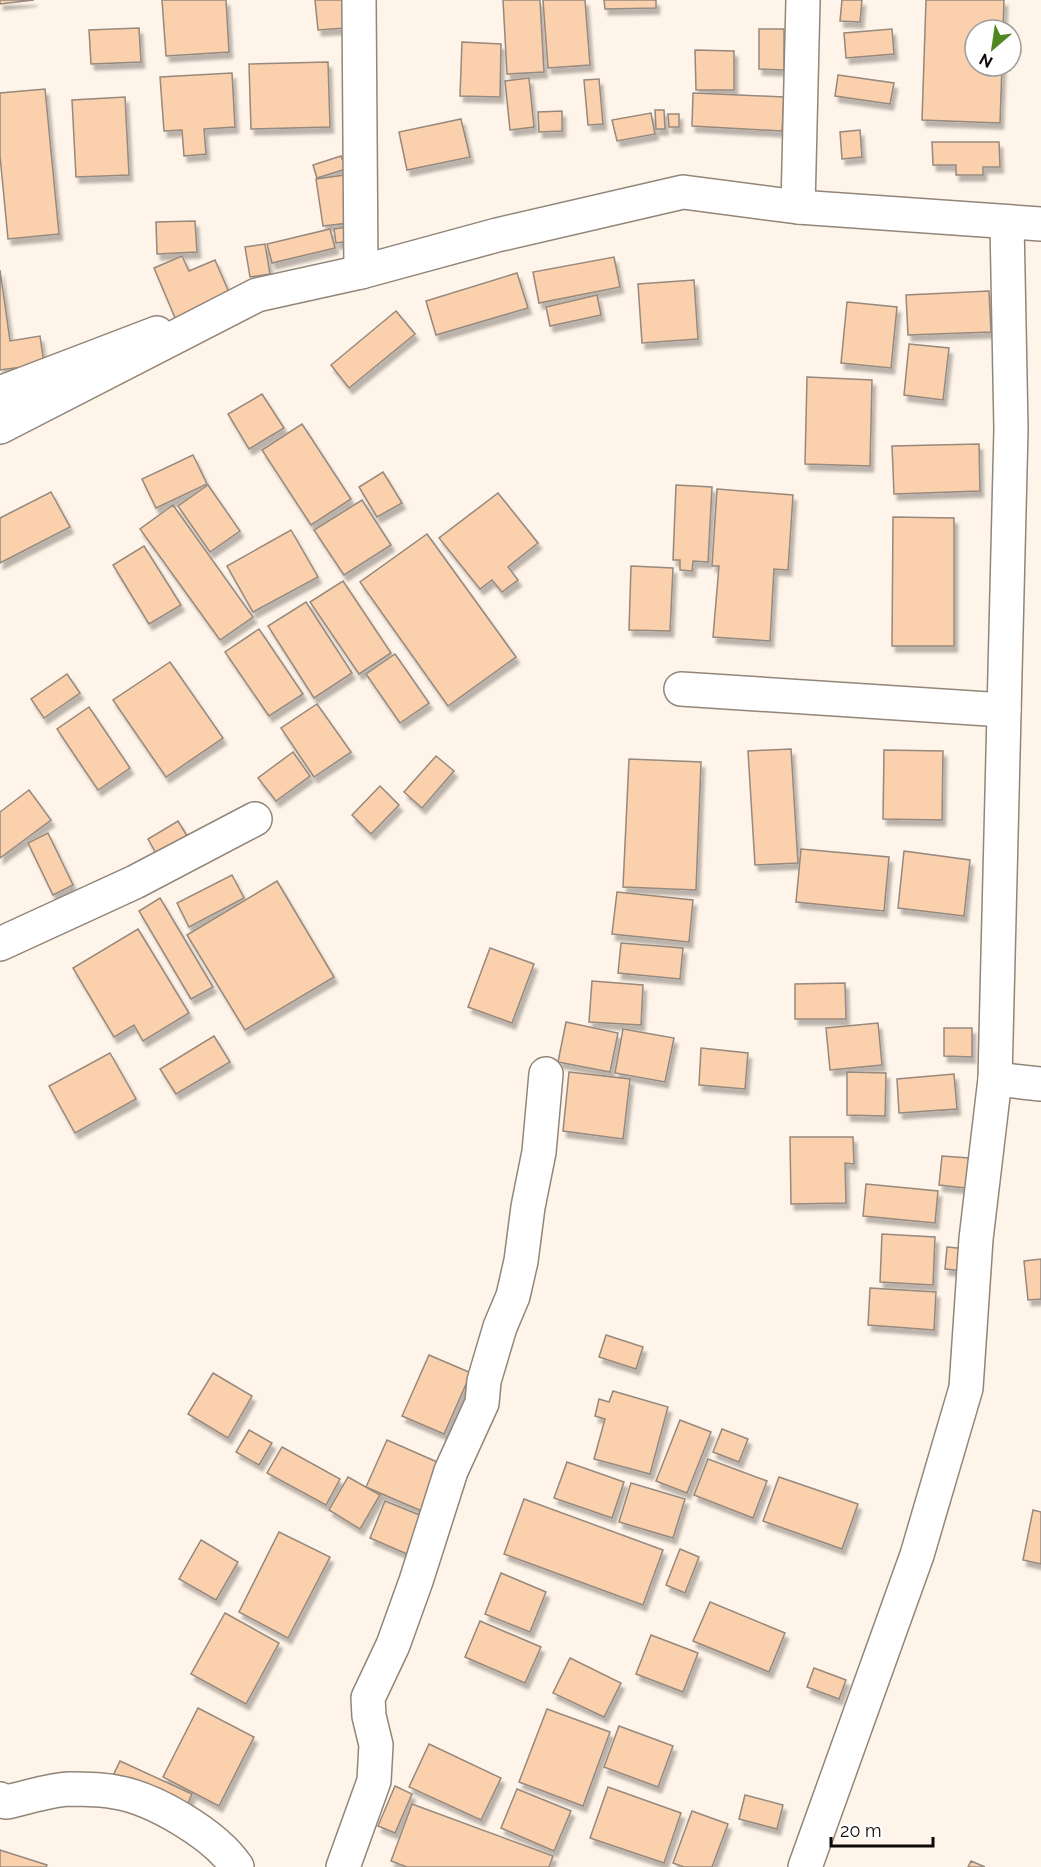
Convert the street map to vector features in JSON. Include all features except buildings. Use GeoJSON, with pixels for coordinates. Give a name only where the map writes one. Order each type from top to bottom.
{"type":"FeatureCollection","features":[{"type":"Feature","properties":{"kind":"street"},"geometry":{"type":"LineString","coordinates":[[358,0],[362,272]]}},
{"type":"Feature","properties":{"kind":"street"},"geometry":{"type":"LineString","coordinates":[[798,207],[803,0]]}},
{"type":"Feature","properties":{"kind":"street"},"geometry":{"type":"LineString","coordinates":[[0,393],[257,295],[362,272],[496,236],[683,192],[798,207],[1041,224]]}},
{"type":"Feature","properties":{"kind":"street"},"geometry":{"type":"LineString","coordinates":[[805,1867],[917,1555],[966,1388],[976,1239],[995,1079],[1011,429],[1007,222]]}},
{"type":"Feature","properties":{"kind":"street"},"geometry":{"type":"LineString","coordinates":[[0,427],[257,295]]}},
{"type":"Feature","properties":{"kind":"street"},"geometry":{"type":"LineString","coordinates":[[681,689],[1004,710]]}},
{"type":"Feature","properties":{"kind":"street"},"geometry":{"type":"LineString","coordinates":[[0,944],[135,882],[255,819]]}},
{"type":"Feature","properties":{"kind":"street"},"geometry":{"type":"LineString","coordinates":[[343,1867],[374,1781],[376,1745],[369,1716],[368,1698],[393,1645],[451,1471],[482,1403],[484,1381],[500,1327],[513,1296],[539,1152],[546,1074]]}},
{"type":"Feature","properties":{"kind":"street"},"geometry":{"type":"LineString","coordinates":[[995,1079],[1041,1084]]}},
{"type":"Feature","properties":{"kind":"street"},"geometry":{"type":"LineString","coordinates":[[0,1799],[6,1802],[67,1789],[115,1792],[161,1808],[203,1833],[237,1867]]}}]}
